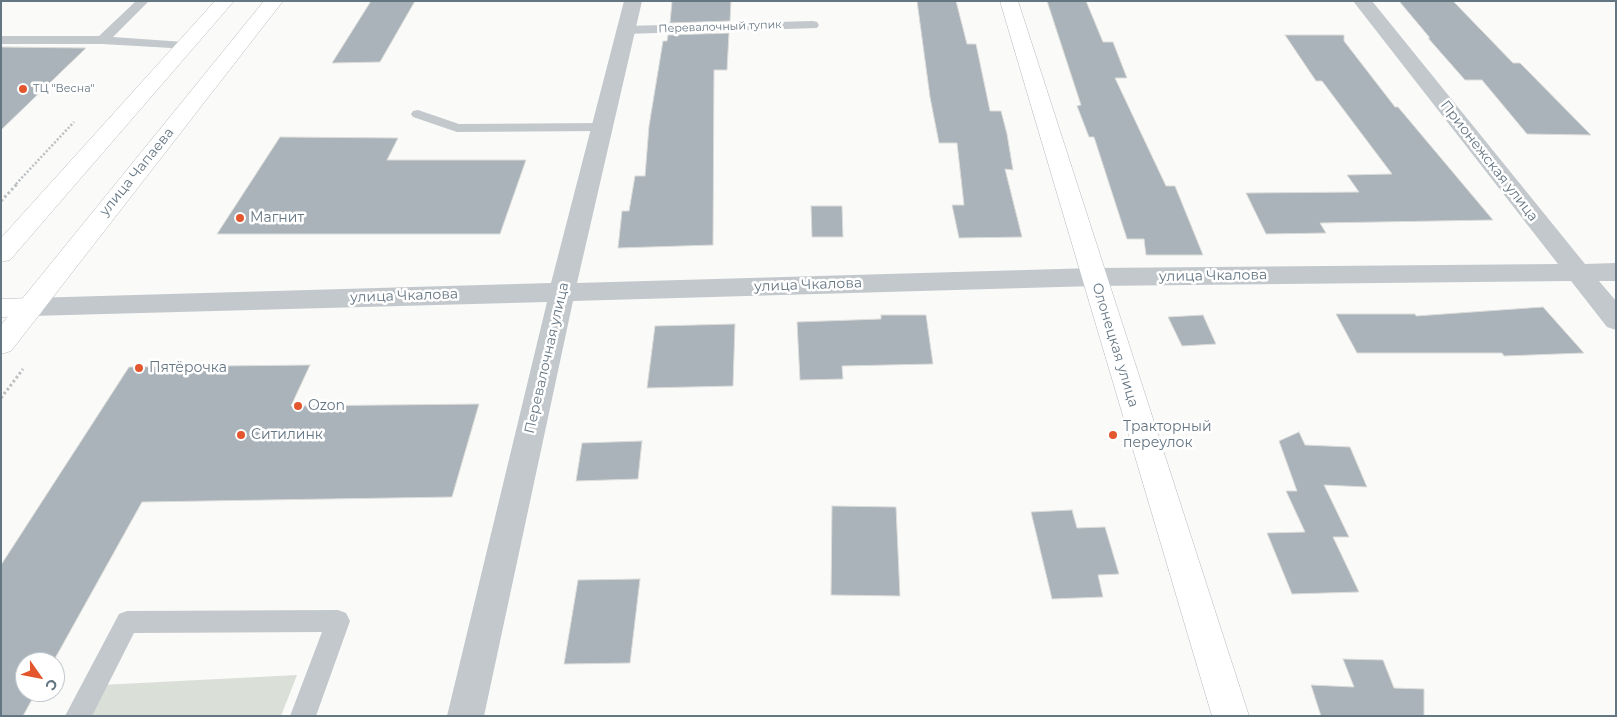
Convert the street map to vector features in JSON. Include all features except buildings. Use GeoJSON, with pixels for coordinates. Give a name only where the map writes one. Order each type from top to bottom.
{"type":"FeatureCollection","features":[{"type":"Feature","properties":{"kind":"main road"},"geometry":{"type":"LineString","coordinates":[[1,254],[226,1]]}},
{"type":"Feature","properties":{"kind":"main road","name":"улица Чапаева"},"geometry":{"type":"LineString","coordinates":[[1,344],[274,1]]}},
{"type":"Feature","properties":{"kind":"main road","name":"Олонецкая улица"},"geometry":{"type":"LineString","coordinates":[[1009,1],[1231,716]]}},
{"type":"Feature","properties":{"kind":"main road","name":"улица Чкалова"},"geometry":{"type":"LineString","coordinates":[[1,308],[31,307]]}},
{"type":"Feature","properties":{"kind":"street","name":"Перевалочная улица"},"geometry":{"type":"LineString","coordinates":[[465,716],[562,292],[633,1]]}},
{"type":"Feature","properties":{"kind":"street","name":"Прионежская улица"},"geometry":{"type":"LineString","coordinates":[[1362,1],[1616,320]]}},
{"type":"Feature","properties":{"kind":"street","name":"улица Чкалова"},"geometry":{"type":"LineString","coordinates":[[31,307],[1094,277],[1616,272]]}},
{"type":"Feature","properties":{"kind":"lane"},"geometry":{"type":"LineString","coordinates":[[102,40],[143,1]]}},
{"type":"Feature","properties":{"kind":"lane","name":"Перевалочный тупик"},"geometry":{"type":"LineString","coordinates":[[626,30],[813,25]]}},
{"type":"Feature","properties":{"kind":"lane"},"geometry":{"type":"LineString","coordinates":[[1,40],[102,40],[184,46]]}},
{"type":"Feature","properties":{"kind":"lane"},"geometry":{"type":"LineString","coordinates":[[418,114],[457,128],[602,127]]}},
{"type":"Feature","properties":{"kind":"lane"},"geometry":{"type":"LineString","coordinates":[[78,716],[127,622],[338,621],[304,716]]}},
{"type":"Feature","properties":{"kind":"shaded area"},"geometry":{"type":"Polygon","coordinates":[[[297,675],[281,716],[85,716],[101,685],[297,675]]]}},
{"type":"Feature","properties":{"kind":"place","name":"ТЦ \"Весна\""},"geometry":{"type":"Point","coordinates":[23,89]}},
{"type":"Feature","properties":{"kind":"place","name":"Магнит"},"geometry":{"type":"Point","coordinates":[240,218]}},
{"type":"Feature","properties":{"kind":"place","name":"Пятёрочка"},"geometry":{"type":"Point","coordinates":[139,368]}},
{"type":"Feature","properties":{"kind":"place","name":"Ozon"},"geometry":{"type":"Point","coordinates":[298,406]}},
{"type":"Feature","properties":{"kind":"place","name":"Ситилинк"},"geometry":{"type":"Point","coordinates":[241,435]}},
{"type":"Feature","properties":{"kind":"place","name":"Тракторный переулок"},"geometry":{"type":"Point","coordinates":[1113,435]}}]}
